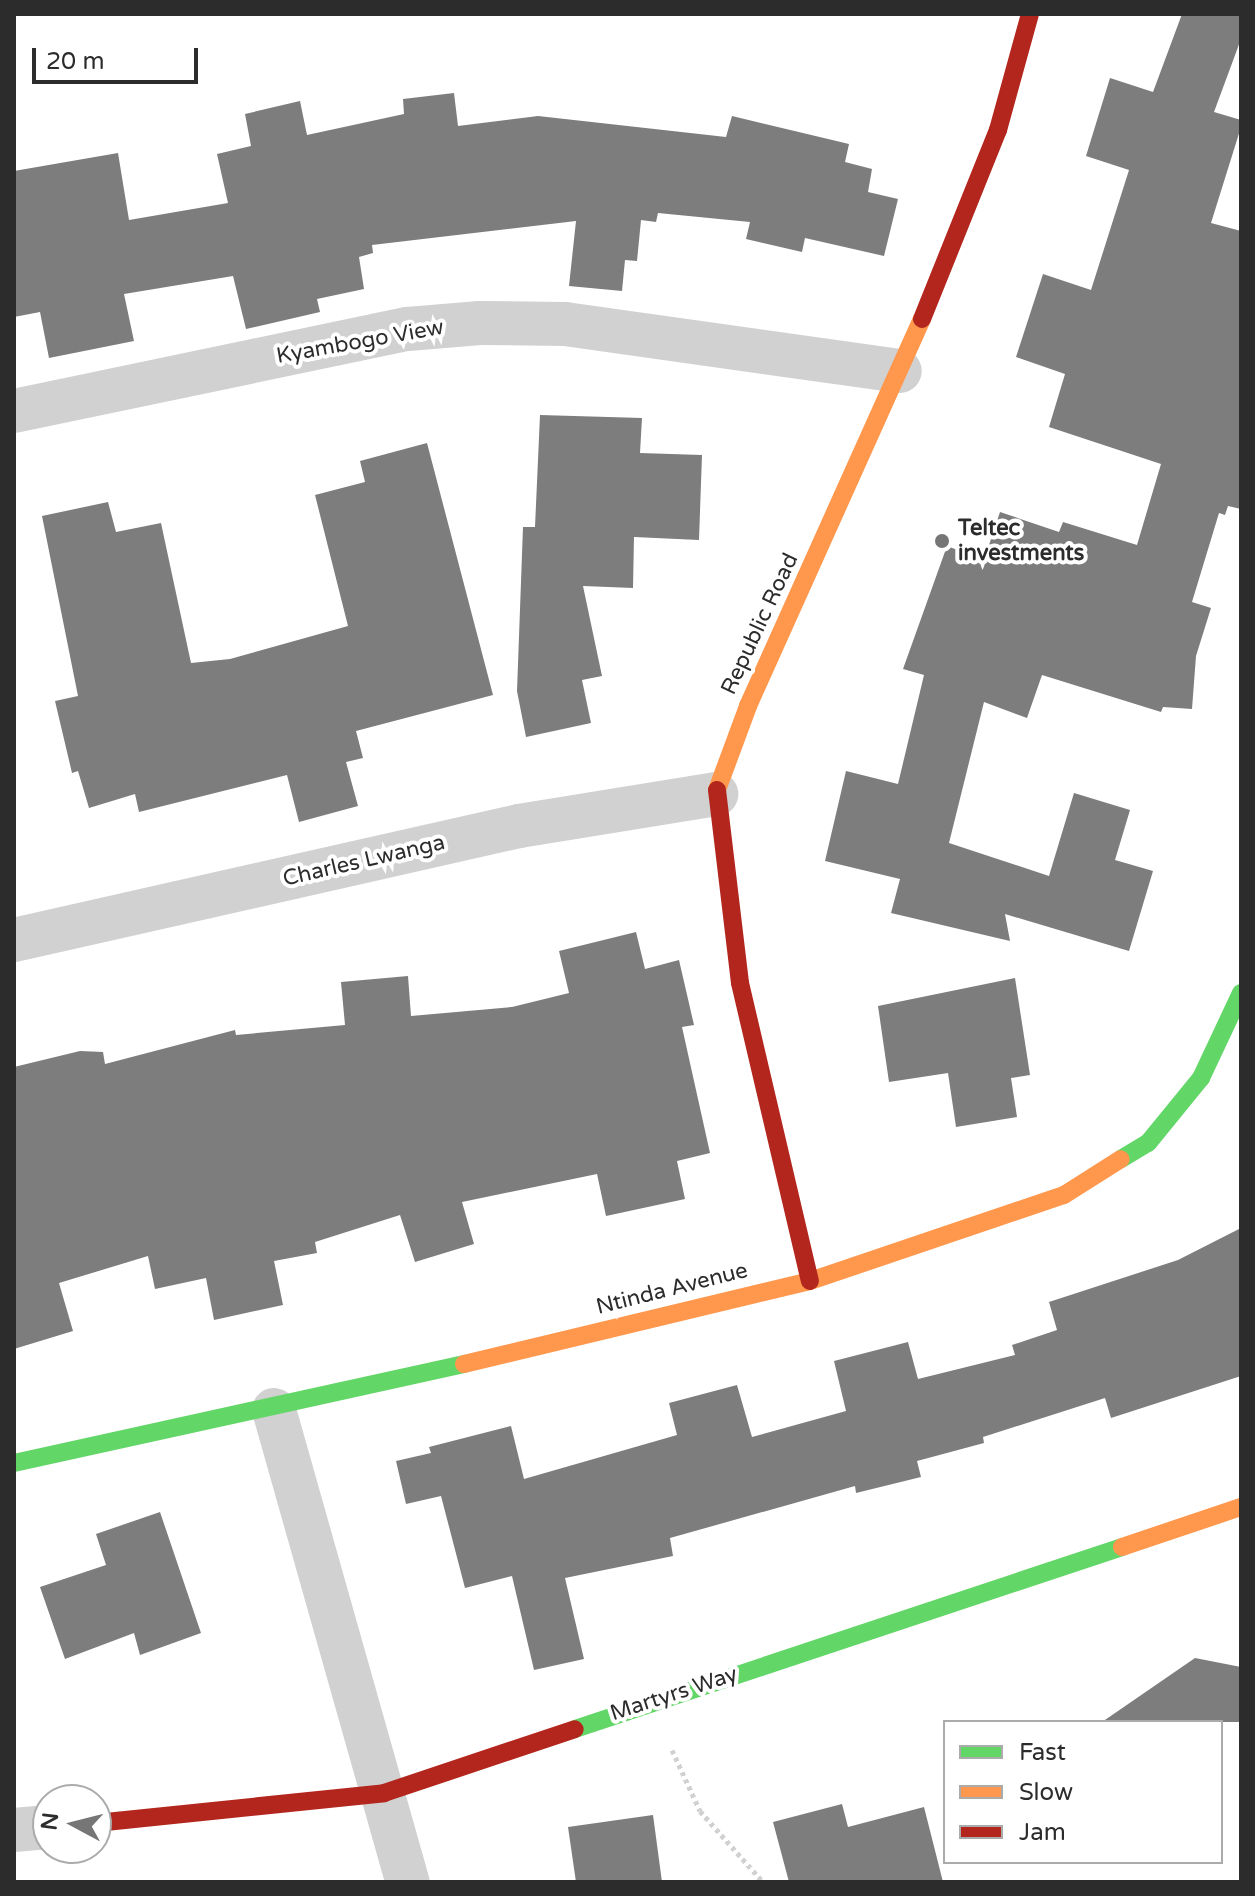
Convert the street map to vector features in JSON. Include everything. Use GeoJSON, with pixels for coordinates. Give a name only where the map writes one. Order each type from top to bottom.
{"type":"FeatureCollection","features":[{"type":"Feature","properties":{"kind":"street","name":"Republic Road"},"geometry":{"type":"LineString","coordinates":[[810,1281],[740,983],[716,794],[748,706],[900,371],[998,130],[1030,14]]}},
{"type":"Feature","properties":{"kind":"street","name":"Kyambogo View"},"geometry":{"type":"LineString","coordinates":[[14,411],[408,329],[480,323],[565,324],[900,371]]}},
{"type":"Feature","properties":{"kind":"street","name":"Charles Lwanga"},"geometry":{"type":"LineString","coordinates":[[14,940],[519,826],[716,794]]}},
{"type":"Feature","properties":{"kind":"street","name":"Ntinda Avenue"},"geometry":{"type":"LineString","coordinates":[[14,1463],[274,1410],[810,1281],[1064,1195],[1148,1143],[1201,1078],[1241,993]]}},
{"type":"Feature","properties":{"kind":"street"},"geometry":{"type":"LineString","coordinates":[[274,1410],[408,1882]]}},
{"type":"Feature","properties":{"kind":"street","name":"Martyrs Way"},"geometry":{"type":"LineString","coordinates":[[112,1821],[384,1793],[1241,1507]]}},
{"type":"Feature","properties":{"kind":"path"},"geometry":{"type":"LineString","coordinates":[[650,1702],[700,1811],[763,1882]]}},
{"type":"Feature","properties":{"kind":"building"},"geometry":{"type":"Polygon","coordinates":[[[1182,14],[1241,14],[1241,39],[1214,112],[1241,120],[1241,127],[1211,223],[1241,231],[1241,509],[1228,506],[1225,515],[1219,513],[1192,602],[1211,608],[1196,656],[1192,709],[1163,707],[1161,712],[1042,675],[1027,718],[984,702],[949,843],[1049,876],[1074,793],[1130,810],[1115,860],[1153,871],[1129,951],[1005,914],[1010,941],[891,913],[900,879],[825,861],[846,771],[898,784],[924,675],[903,669],[947,546],[984,560],[1000,512],[1059,532],[1063,522],[1137,545],[1161,464],[1049,427],[1065,374],[1016,357],[1043,274],[1091,290],[1129,170],[1086,156],[1110,78],[1153,92],[1182,14]]]}},
{"type":"Feature","properties":{"kind":"building"},"geometry":{"type":"Polygon","coordinates":[[[454,93],[458,126],[538,116],[726,137],[732,116],[849,144],[845,162],[872,169],[868,192],[898,199],[884,256],[805,238],[802,252],[746,239],[750,222],[658,213],[656,222],[641,220],[637,261],[625,260],[622,291],[569,286],[576,221],[372,245],[373,253],[359,257],[364,289],[317,299],[320,312],[246,329],[233,276],[124,294],[134,341],[49,358],[40,312],[14,317],[14,171],[118,153],[129,220],[228,203],[217,154],[251,146],[245,114],[300,101],[307,135],[404,114],[403,99],[454,93]]]}},
{"type":"Feature","properties":{"kind":"building"},"geometry":{"type":"Polygon","coordinates":[[[540,415],[642,418],[640,453],[702,455],[699,540],[634,537],[633,588],[583,586],[602,676],[582,680],[591,723],[526,737],[517,691],[523,527],[535,527],[540,415]]]}},
{"type":"Feature","properties":{"kind":"building"},"geometry":{"type":"Polygon","coordinates":[[[427,443],[493,695],[356,731],[363,758],[346,762],[358,806],[299,822],[287,775],[139,812],[135,794],[89,808],[78,771],[72,773],[55,701],[78,696],[42,516],[108,502],[116,532],[161,523],[191,663],[230,659],[348,626],[315,495],[365,482],[360,461],[427,443]]]}},
{"type":"Feature","properties":{"kind":"building"},"geometry":{"type":"Polygon","coordinates":[[[636,932],[645,969],[679,960],[694,1025],[682,1027],[710,1153],[677,1161],[685,1199],[606,1216],[597,1174],[462,1202],[474,1244],[415,1262],[400,1215],[315,1242],[317,1253],[274,1261],[283,1305],[214,1320],[206,1278],[155,1289],[148,1256],[59,1283],[73,1331],[14,1349],[14,1067],[80,1051],[103,1052],[105,1064],[235,1030],[236,1035],[345,1025],[341,982],[408,976],[411,1016],[512,1007],[569,993],[559,951],[636,932]]]}},
{"type":"Feature","properties":{"kind":"building"},"geometry":{"type":"Polygon","coordinates":[[[1015,978],[1030,1075],[1011,1078],[1017,1117],[956,1127],[948,1073],[889,1082],[878,1006],[1015,978]]]}},
{"type":"Feature","properties":{"kind":"building"},"geometry":{"type":"Polygon","coordinates":[[[1241,1228],[1241,1376],[1111,1418],[1105,1398],[983,1437],[984,1443],[917,1461],[921,1477],[856,1493],[855,1486],[670,1538],[673,1556],[565,1578],[584,1659],[534,1670],[512,1576],[465,1588],[441,1496],[406,1504],[396,1461],[431,1453],[429,1447],[511,1426],[524,1479],[677,1435],[669,1403],[737,1385],[752,1437],[846,1411],[834,1361],[908,1342],[918,1379],[1015,1355],[1012,1345],[1057,1330],[1049,1302],[1178,1260],[1241,1228]]]}},
{"type":"Feature","properties":{"kind":"building"},"geometry":{"type":"Polygon","coordinates":[[[160,1512],[201,1633],[140,1655],[134,1633],[65,1659],[40,1587],[106,1565],[96,1534],[160,1512]]]}},
{"type":"Feature","properties":{"kind":"building"},"geometry":{"type":"Polygon","coordinates":[[[1195,1658],[1241,1667],[1241,1722],[1105,1720],[1195,1658]]]}},
{"type":"Feature","properties":{"kind":"building"},"geometry":{"type":"Polygon","coordinates":[[[842,1804],[848,1827],[924,1807],[943,1882],[789,1882],[773,1822],[842,1804]]]}},
{"type":"Feature","properties":{"kind":"building"},"geometry":{"type":"Polygon","coordinates":[[[653,1815],[662,1882],[576,1882],[568,1827],[653,1815]]]}},
{"type":"Feature","properties":{"kind":"traffic: fast"},"geometry":{"type":"LineString","coordinates":[[1121,1159],[1148,1143],[1201,1078],[1241,993]]}},
{"type":"Feature","properties":{"kind":"traffic: fast"},"geometry":{"type":"LineString","coordinates":[[14,1463],[464,1364]]}},
{"type":"Feature","properties":{"kind":"traffic: fast"},"geometry":{"type":"LineString","coordinates":[[575,1729],[1122,1547]]}},
{"type":"Feature","properties":{"kind":"traffic: slow"},"geometry":{"type":"LineString","coordinates":[[717,790],[748,706],[922,319]]}},
{"type":"Feature","properties":{"kind":"traffic: slow"},"geometry":{"type":"LineString","coordinates":[[464,1364],[810,1281],[1064,1195],[1121,1159]]}},
{"type":"Feature","properties":{"kind":"traffic: slow"},"geometry":{"type":"LineString","coordinates":[[1122,1547],[1241,1507]]}},
{"type":"Feature","properties":{"kind":"traffic: jam"},"geometry":{"type":"LineString","coordinates":[[922,319],[998,130],[1030,14]]}},
{"type":"Feature","properties":{"kind":"traffic: jam"},"geometry":{"type":"LineString","coordinates":[[717,790],[740,983],[810,1281]]}},
{"type":"Feature","properties":{"kind":"traffic: jam"},"geometry":{"type":"LineString","coordinates":[[112,1821],[384,1793],[575,1729]]}},
{"type":"Feature","properties":{"kind":"place","name":"Teltec investments"},"geometry":{"type":"Point","coordinates":[942,541]}}]}
